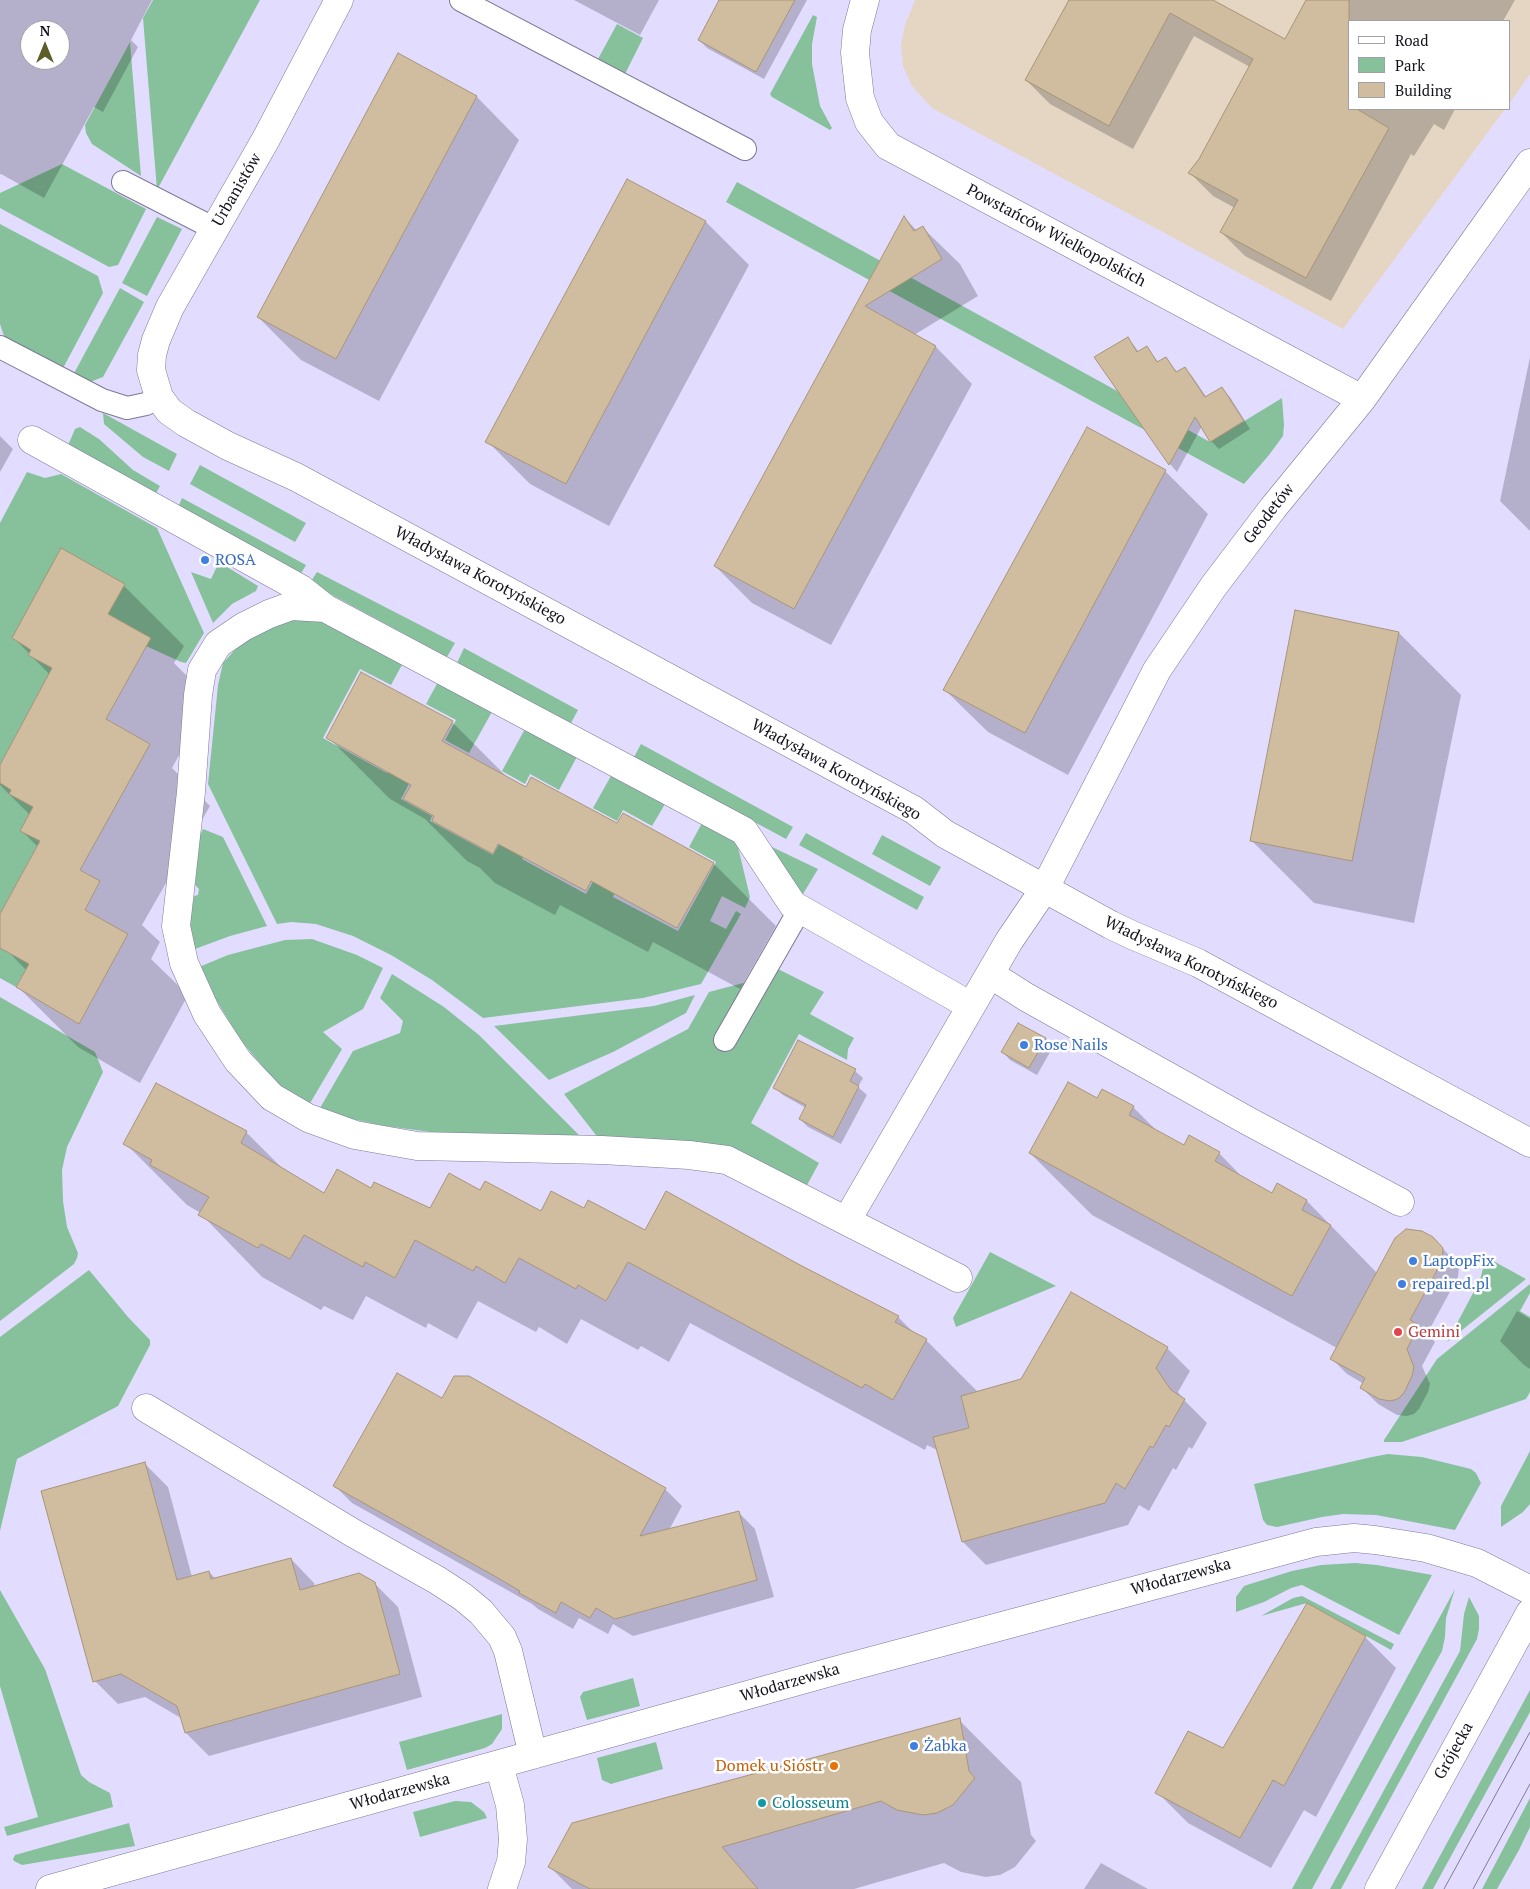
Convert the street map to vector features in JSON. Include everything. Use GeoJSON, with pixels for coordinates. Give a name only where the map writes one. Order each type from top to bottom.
{"type":"FeatureCollection","features":[{"type":"Feature","properties":{"kind":"street","name":"Urbanistów"},"geometry":{"type":"LineString","coordinates":[[157,390],[151,370],[152,355],[156,340],[170,307],[266,139],[339,0]]}},
{"type":"Feature","properties":{"kind":"street","name":"Powstańców Wielkopolskich"},"geometry":{"type":"LineString","coordinates":[[865,0],[856,30],[855,53],[860,98],[869,122],[888,146],[1362,399]]}},
{"type":"Feature","properties":{"kind":"street","name":"Geodetów"},"geometry":{"type":"LineString","coordinates":[[847,1220],[1009,941],[1045,888],[1157,670],[1213,586],[1273,508],[1362,399],[1530,163]]}},
{"type":"Feature","properties":{"kind":"street","name":"Władysława Korotyńskiego"},"geometry":{"type":"LineString","coordinates":[[157,390],[169,411],[186,423],[228,446],[296,477],[914,810],[945,834],[1132,936],[1198,963],[1530,1143]]}},
{"type":"Feature","properties":{"kind":"street"},"geometry":{"type":"LineString","coordinates":[[32,440],[301,589],[324,608],[744,831],[796,907],[971,1006]]}},
{"type":"Feature","properties":{"kind":"street"},"geometry":{"type":"LineString","coordinates":[[324,608],[291,606],[268,614],[243,627],[218,644],[202,670],[199,686],[191,792],[176,926],[184,963],[207,1014],[238,1061],[272,1097],[308,1118],[356,1136],[417,1146],[680,1154],[726,1160],[958,1278]]}},
{"type":"Feature","properties":{"kind":"street"},"geometry":{"type":"LineString","coordinates":[[990,974],[1026,997],[1231,1112],[1400,1202]]}},
{"type":"Feature","properties":{"kind":"street"},"geometry":{"type":"LineString","coordinates":[[146,1408],[352,1533],[436,1580],[463,1597],[481,1612],[502,1638],[508,1651],[534,1755]]}},
{"type":"Feature","properties":{"kind":"street","name":"Włodarzewska"},"geometry":{"type":"LineString","coordinates":[[50,1889],[985,1629],[1316,1542],[1354,1538],[1426,1548],[1477,1563],[1530,1590]]}},
{"type":"Feature","properties":{"kind":"street","name":"Grójecka"},"geometry":{"type":"LineString","coordinates":[[1379,1889],[1530,1613]]}},
{"type":"Feature","properties":{"kind":"street"},"geometry":{"type":"LineString","coordinates":[[499,1765],[508,1795],[512,1820],[511,1862],[504,1885]]}},
{"type":"Feature","properties":{"kind":"lane"},"geometry":{"type":"LineString","coordinates":[[461,0],[745,149]]}},
{"type":"Feature","properties":{"kind":"lane"},"geometry":{"type":"LineString","coordinates":[[123,182],[215,229]]}},
{"type":"Feature","properties":{"kind":"lane"},"geometry":{"type":"LineString","coordinates":[[0,347],[102,400],[127,408],[146,404],[157,390]]}},
{"type":"Feature","properties":{"kind":"lane"},"geometry":{"type":"LineString","coordinates":[[725,1040],[796,907]]}},
{"type":"Feature","properties":{"kind":"shaded area"},"geometry":{"type":"Polygon","coordinates":[[[915,0],[1530,0],[1530,74],[1510,103],[1510,20],[1348,20],[1348,110],[1504,110],[1343,329],[932,108],[912,86],[903,66],[901,45],[905,25],[915,0]]]}},
{"type":"Feature","properties":{"kind":"green space"},"geometry":{"type":"Polygon","coordinates":[[[153,0],[260,0],[157,190],[143,18],[153,0]]]}},
{"type":"Feature","properties":{"kind":"green space"},"geometry":{"type":"Polygon","coordinates":[[[813,15],[817,17],[812,44],[812,64],[820,106],[832,128],[830,130],[772,97],[770,94],[813,15]]]}},
{"type":"Feature","properties":{"kind":"green space"},"geometry":{"type":"Polygon","coordinates":[[[617,24],[643,38],[625,74],[598,59],[617,24]]]}},
{"type":"Feature","properties":{"kind":"green space"},"geometry":{"type":"Polygon","coordinates":[[[130,42],[141,176],[92,144],[86,133],[85,125],[130,42]]]}},
{"type":"Feature","properties":{"kind":"green space"},"geometry":{"type":"Polygon","coordinates":[[[62,164],[146,209],[118,265],[109,267],[0,208],[0,193],[62,164]]]}},
{"type":"Feature","properties":{"kind":"green space"},"geometry":{"type":"Polygon","coordinates":[[[737,182],[1210,442],[1282,398],[1283,436],[1244,484],[726,202],[737,182]]]}},
{"type":"Feature","properties":{"kind":"green space"},"geometry":{"type":"Polygon","coordinates":[[[157,217],[182,229],[147,296],[122,283],[157,217]]]}},
{"type":"Feature","properties":{"kind":"green space"},"geometry":{"type":"Polygon","coordinates":[[[0,224],[98,276],[103,293],[61,372],[6,342],[0,324],[0,224]]]}},
{"type":"Feature","properties":{"kind":"green space"},"geometry":{"type":"Polygon","coordinates":[[[120,288],[144,302],[103,377],[90,382],[72,377],[120,288]]]}},
{"type":"Feature","properties":{"kind":"green space"},"geometry":{"type":"Polygon","coordinates":[[[103,413],[177,454],[169,471],[143,457],[104,424],[103,413]]]}},
{"type":"Feature","properties":{"kind":"green space"},"geometry":{"type":"Polygon","coordinates":[[[80,427],[99,439],[133,470],[160,486],[154,497],[66,450],[75,429],[80,427]]]}},
{"type":"Feature","properties":{"kind":"green space"},"geometry":{"type":"Polygon","coordinates":[[[200,465],[306,523],[295,542],[190,484],[200,465]]]}},
{"type":"Feature","properties":{"kind":"green space"},"geometry":{"type":"Polygon","coordinates":[[[27,472],[45,478],[61,474],[157,528],[204,633],[186,663],[146,646],[151,638],[108,614],[125,584],[31,650],[28,655],[45,664],[55,663],[0,765],[0,523],[27,472]]]}},
{"type":"Feature","properties":{"kind":"green space"},"geometry":{"type":"Polygon","coordinates":[[[182,498],[306,565],[299,577],[177,510],[182,498]]]}},
{"type":"Feature","properties":{"kind":"green space"},"geometry":{"type":"Polygon","coordinates":[[[219,562],[258,586],[256,591],[232,604],[213,623],[191,572],[211,579],[219,562]]]}},
{"type":"Feature","properties":{"kind":"green space"},"geometry":{"type":"Polygon","coordinates":[[[317,572],[455,643],[447,657],[310,583],[317,572]]]}},
{"type":"Feature","properties":{"kind":"green space"},"geometry":{"type":"Polygon","coordinates":[[[314,617],[403,663],[391,685],[360,669],[323,738],[387,773],[390,769],[411,780],[401,799],[432,816],[430,821],[493,855],[501,841],[525,854],[522,859],[586,894],[594,880],[615,892],[613,897],[678,931],[716,862],[689,847],[702,823],[737,843],[750,897],[745,908],[722,896],[710,921],[726,929],[736,911],[741,914],[701,984],[643,998],[483,1018],[432,980],[391,955],[353,936],[316,924],[291,922],[277,924],[208,784],[218,685],[223,663],[242,642],[258,632],[289,620],[314,617]]]}},
{"type":"Feature","properties":{"kind":"green space"},"geometry":{"type":"Polygon","coordinates":[[[464,648],[578,710],[571,723],[457,663],[464,648]]]}},
{"type":"Feature","properties":{"kind":"green space"},"geometry":{"type":"Polygon","coordinates":[[[439,680],[493,710],[469,753],[445,740],[456,720],[426,704],[439,680]]]}},
{"type":"Feature","properties":{"kind":"green space"},"geometry":{"type":"Polygon","coordinates":[[[526,727],[578,755],[559,790],[530,774],[525,784],[502,771],[526,727]]]}},
{"type":"Feature","properties":{"kind":"green space"},"geometry":{"type":"Polygon","coordinates":[[[641,744],[793,827],[786,839],[634,757],[641,744]]]}},
{"type":"Feature","properties":{"kind":"green space"},"geometry":{"type":"Polygon","coordinates":[[[612,774],[665,804],[652,826],[623,810],[617,821],[593,808],[612,774]]]}},
{"type":"Feature","properties":{"kind":"green space"},"geometry":{"type":"Polygon","coordinates":[[[0,783],[36,801],[40,841],[0,914],[0,783]]]}},
{"type":"Feature","properties":{"kind":"green space"},"geometry":{"type":"Polygon","coordinates":[[[203,829],[223,837],[267,926],[230,936],[195,949],[190,924],[194,896],[198,895],[199,889],[195,885],[200,835],[203,829]]]}},
{"type":"Feature","properties":{"kind":"green space"},"geometry":{"type":"Polygon","coordinates":[[[806,833],[924,897],[917,910],[799,845],[806,833]]]}},
{"type":"Feature","properties":{"kind":"green space"},"geometry":{"type":"Polygon","coordinates":[[[882,835],[941,867],[930,886],[872,854],[882,835]]]}},
{"type":"Feature","properties":{"kind":"green space"},"geometry":{"type":"Polygon","coordinates":[[[772,847],[818,869],[803,894],[771,850],[772,847]]]}},
{"type":"Feature","properties":{"kind":"green space"},"geometry":{"type":"Polygon","coordinates":[[[312,939],[357,955],[383,968],[363,1009],[323,1032],[342,1049],[309,1105],[286,1091],[241,1041],[209,988],[199,967],[228,955],[285,940],[312,939]]]}},
{"type":"Feature","properties":{"kind":"green space"},"geometry":{"type":"Polygon","coordinates":[[[0,941],[32,959],[16,987],[0,978],[0,941]]]}},
{"type":"Feature","properties":{"kind":"green space"},"geometry":{"type":"Polygon","coordinates":[[[776,968],[824,992],[810,1014],[854,1038],[848,1049],[847,1060],[799,1034],[751,1123],[819,1163],[806,1187],[722,1146],[599,1139],[564,1094],[688,1029],[709,992],[747,982],[776,968]]]}},
{"type":"Feature","properties":{"kind":"green space"},"geometry":{"type":"Polygon","coordinates":[[[392,974],[444,1007],[479,1035],[583,1139],[431,1132],[385,1126],[352,1119],[324,1111],[320,1108],[353,1051],[400,1033],[403,1021],[380,998],[392,974]]]}},
{"type":"Feature","properties":{"kind":"green space"},"geometry":{"type":"Polygon","coordinates":[[[695,995],[686,1013],[613,1052],[549,1080],[494,1026],[654,1006],[695,995]]]}},
{"type":"Feature","properties":{"kind":"green space"},"geometry":{"type":"Polygon","coordinates":[[[0,997],[95,1052],[103,1072],[67,1147],[62,1170],[63,1201],[67,1227],[78,1253],[77,1258],[74,1264],[0,1321],[0,997]]]}},
{"type":"Feature","properties":{"kind":"green space"},"geometry":{"type":"Polygon","coordinates":[[[990,1252],[1056,1286],[956,1327],[953,1318],[990,1252]]]}},
{"type":"Feature","properties":{"kind":"green space"},"geometry":{"type":"Polygon","coordinates":[[[1486,1257],[1526,1279],[1447,1342],[1480,1280],[1486,1257]]]}},
{"type":"Feature","properties":{"kind":"green space"},"geometry":{"type":"Polygon","coordinates":[[[89,1270],[150,1340],[150,1345],[118,1406],[17,1459],[0,1531],[0,1337],[89,1270]]]}},
{"type":"Feature","properties":{"kind":"green space"},"geometry":{"type":"Polygon","coordinates":[[[1530,1284],[1530,1293],[1520,1311],[1530,1317],[1530,1392],[1526,1399],[1402,1442],[1384,1442],[1437,1359],[1530,1284]]]}},
{"type":"Feature","properties":{"kind":"green space"},"geometry":{"type":"Polygon","coordinates":[[[1530,1451],[1530,1504],[1523,1512],[1501,1527],[1501,1506],[1530,1451]]]}},
{"type":"Feature","properties":{"kind":"green space"},"geometry":{"type":"Polygon","coordinates":[[[1388,1454],[1422,1457],[1471,1469],[1476,1473],[1481,1483],[1455,1530],[1376,1515],[1343,1514],[1277,1527],[1267,1525],[1263,1520],[1254,1484],[1388,1454]]]}},
{"type":"Feature","properties":{"kind":"green space"},"geometry":{"type":"Polygon","coordinates":[[[1355,1563],[1432,1575],[1399,1635],[1302,1585],[1236,1612],[1236,1597],[1244,1586],[1292,1571],[1321,1565],[1355,1563]]]}},
{"type":"Feature","properties":{"kind":"green space"},"geometry":{"type":"Polygon","coordinates":[[[1455,1589],[1446,1618],[1442,1651],[1312,1889],[1292,1889],[1455,1589]]]}},
{"type":"Feature","properties":{"kind":"green space"},"geometry":{"type":"Polygon","coordinates":[[[0,1590],[45,1669],[81,1775],[89,1782],[110,1793],[113,1807],[7,1836],[4,1827],[38,1817],[0,1686],[0,1590]]]}},
{"type":"Feature","properties":{"kind":"green space"},"geometry":{"type":"Polygon","coordinates":[[[1302,1596],[1394,1644],[1391,1650],[1307,1603],[1261,1616],[1293,1598],[1302,1596]]]}},
{"type":"Feature","properties":{"kind":"green space"},"geometry":{"type":"Polygon","coordinates":[[[1469,1597],[1479,1616],[1477,1639],[1341,1889],[1330,1889],[1460,1651],[1464,1614],[1469,1597]]]}},
{"type":"Feature","properties":{"kind":"green space"},"geometry":{"type":"Polygon","coordinates":[[[633,1678],[640,1706],[587,1720],[580,1697],[583,1692],[633,1678]]]}},
{"type":"Feature","properties":{"kind":"green space"},"geometry":{"type":"Polygon","coordinates":[[[1530,1690],[1530,1712],[1433,1889],[1422,1889],[1530,1690]]]}},
{"type":"Feature","properties":{"kind":"green space"},"geometry":{"type":"Polygon","coordinates":[[[502,1714],[502,1729],[492,1744],[485,1748],[407,1770],[399,1742],[502,1714]]]}},
{"type":"Feature","properties":{"kind":"green space"},"geometry":{"type":"Polygon","coordinates":[[[656,1742],[663,1769],[611,1784],[602,1780],[597,1758],[656,1742]]]}},
{"type":"Feature","properties":{"kind":"green space"},"geometry":{"type":"Polygon","coordinates":[[[1530,1798],[1530,1827],[1519,1850],[1497,1889],[1482,1889],[1530,1798]]]}},
{"type":"Feature","properties":{"kind":"green space"},"geometry":{"type":"Polygon","coordinates":[[[455,1801],[471,1802],[484,1812],[487,1818],[420,1837],[413,1812],[455,1801]]]}},
{"type":"Feature","properties":{"kind":"green space"},"geometry":{"type":"Polygon","coordinates":[[[129,1823],[135,1846],[22,1865],[13,1859],[15,1855],[129,1823]]]}},
{"type":"Feature","properties":{"kind":"building"},"geometry":{"type":"Polygon","coordinates":[[[719,0],[795,0],[756,72],[698,40],[719,0]]]}},
{"type":"Feature","properties":{"kind":"building"},"geometry":{"type":"Polygon","coordinates":[[[1069,0],[1213,0],[1285,39],[1306,0],[1349,0],[1348,110],[1359,110],[1389,128],[1306,278],[1220,232],[1238,200],[1188,173],[1199,159],[1253,59],[1170,13],[1109,126],[1025,80],[1069,0]]]}},
{"type":"Feature","properties":{"kind":"building"},"geometry":{"type":"Polygon","coordinates":[[[398,53],[477,96],[336,359],[257,317],[398,53]]]}},
{"type":"Feature","properties":{"kind":"building"},"geometry":{"type":"Polygon","coordinates":[[[627,179],[706,221],[566,484],[485,442],[627,179]]]}},
{"type":"Feature","properties":{"kind":"building"},"geometry":{"type":"Polygon","coordinates":[[[904,216],[914,231],[923,226],[942,259],[865,306],[936,346],[794,609],[714,566],[904,216]]]}},
{"type":"Feature","properties":{"kind":"building"},"geometry":{"type":"Polygon","coordinates":[[[1128,337],[1137,352],[1147,346],[1157,362],[1166,357],[1176,372],[1185,367],[1205,397],[1222,387],[1244,421],[1210,442],[1195,417],[1169,465],[1094,357],[1128,337]]]}},
{"type":"Feature","properties":{"kind":"building"},"geometry":{"type":"Polygon","coordinates":[[[1087,427],[1166,470],[1025,733],[943,690],[1087,427]]]}},
{"type":"Feature","properties":{"kind":"building"},"geometry":{"type":"Polygon","coordinates":[[[61,548],[125,584],[108,614],[151,638],[106,719],[150,744],[80,870],[100,881],[85,910],[128,934],[79,1024],[16,987],[29,964],[0,948],[0,914],[40,841],[20,831],[33,807],[9,794],[11,790],[0,783],[0,765],[52,668],[28,655],[31,650],[12,638],[61,548]]]}},
{"type":"Feature","properties":{"kind":"building"},"geometry":{"type":"Polygon","coordinates":[[[1295,610],[1399,632],[1352,861],[1250,841],[1295,610]]]}},
{"type":"Feature","properties":{"kind":"building"},"geometry":{"type":"Polygon","coordinates":[[[361,672],[453,721],[442,741],[526,787],[531,777],[617,823],[623,813],[714,863],[677,928],[591,881],[586,891],[498,844],[493,854],[432,821],[434,816],[403,799],[411,785],[326,738],[361,672]]]}},
{"type":"Feature","properties":{"kind":"building","name":"Rose Nails"},"geometry":{"type":"Polygon","coordinates":[[[1018,1023],[1046,1038],[1029,1068],[1001,1052],[1018,1023]]]}},
{"type":"Feature","properties":{"kind":"building"},"geometry":{"type":"Polygon","coordinates":[[[798,1040],[856,1069],[850,1081],[859,1086],[833,1137],[799,1119],[806,1105],[773,1088],[798,1040]]]}},
{"type":"Feature","properties":{"kind":"building"},"geometry":{"type":"Polygon","coordinates":[[[1068,1082],[1097,1098],[1102,1089],[1134,1106],[1129,1115],[1184,1145],[1189,1135],[1220,1152],[1215,1161],[1272,1193],[1277,1183],[1307,1200],[1302,1210],[1331,1225],[1292,1296],[1029,1153],[1068,1082]]]}},
{"type":"Feature","properties":{"kind":"building"},"geometry":{"type":"Polygon","coordinates":[[[156,1083],[247,1131],[241,1143],[324,1193],[337,1169],[371,1188],[374,1182],[430,1208],[449,1173],[480,1190],[485,1181],[541,1211],[551,1191],[584,1208],[588,1200],[645,1230],[666,1191],[800,1265],[899,1316],[895,1322],[927,1339],[893,1400],[865,1384],[862,1388],[628,1262],[606,1301],[578,1285],[576,1289],[519,1258],[505,1283],[476,1266],[473,1271],[415,1240],[395,1278],[365,1262],[363,1267],[304,1235],[290,1259],[261,1244],[258,1248],[198,1215],[209,1197],[150,1165],[152,1160],[123,1144],[156,1083]]]}},
{"type":"Feature","properties":{"kind":"building"},"geometry":{"type":"Polygon","coordinates":[[[1406,1229],[1422,1231],[1433,1237],[1443,1248],[1442,1261],[1410,1320],[1419,1325],[1407,1349],[1414,1367],[1412,1376],[1404,1393],[1398,1399],[1390,1401],[1379,1399],[1360,1388],[1365,1378],[1330,1359],[1395,1238],[1406,1229]]]}},
{"type":"Feature","properties":{"kind":"building"},"geometry":{"type":"Polygon","coordinates":[[[1071,1292],[1168,1347],[1156,1368],[1171,1390],[1185,1399],[1169,1427],[1166,1425],[1153,1448],[1150,1446],[1125,1489],[1116,1483],[1105,1503],[962,1542],[933,1437],[969,1428],[961,1396],[1021,1379],[1071,1292]]]}},
{"type":"Feature","properties":{"kind":"building"},"geometry":{"type":"Polygon","coordinates":[[[397,1373],[442,1398],[454,1376],[469,1376],[666,1488],[640,1536],[739,1511],[757,1580],[615,1619],[596,1608],[590,1618],[561,1602],[556,1613],[519,1593],[520,1591],[491,1574],[333,1486],[397,1373]]]}},
{"type":"Feature","properties":{"kind":"building"},"geometry":{"type":"Polygon","coordinates":[[[145,1462],[177,1580],[209,1571],[211,1579],[291,1558],[300,1590],[359,1573],[375,1582],[400,1674],[185,1733],[177,1706],[121,1674],[93,1682],[41,1491],[145,1462]]]}},
{"type":"Feature","properties":{"kind":"building"},"geometry":{"type":"Polygon","coordinates":[[[1307,1603],[1366,1636],[1284,1786],[1273,1780],[1240,1838],[1155,1793],[1188,1731],[1223,1748],[1307,1603]]]}},
{"type":"Feature","properties":{"kind":"building","name":"Colosseum"},"geometry":{"type":"Polygon","coordinates":[[[960,1718],[969,1771],[975,1778],[953,1805],[937,1813],[923,1815],[897,1810],[881,1801],[722,1847],[758,1889],[590,1889],[548,1867],[572,1823],[960,1718]]]}},
{"type":"Feature","properties":{"kind":"tram line"},"geometry":{"type":"LineString","coordinates":[[1444,1889],[1530,1732]]}},
{"type":"Feature","properties":{"kind":"tram line"},"geometry":{"type":"LineString","coordinates":[[1473,1889],[1530,1784]]}},
{"type":"Feature","properties":{"kind":"place","name":"ROSA"},"geometry":{"type":"Point","coordinates":[205,560]}},
{"type":"Feature","properties":{"kind":"place","name":"Rose Nails"},"geometry":{"type":"Point","coordinates":[1024,1045]}},
{"type":"Feature","properties":{"kind":"place","name":"LaptopFix"},"geometry":{"type":"Point","coordinates":[1413,1261]}},
{"type":"Feature","properties":{"kind":"place","name":"repaired.pl"},"geometry":{"type":"Point","coordinates":[1402,1284]}},
{"type":"Feature","properties":{"kind":"place","name":"Gemini"},"geometry":{"type":"Point","coordinates":[1398,1332]}},
{"type":"Feature","properties":{"kind":"place","name":"Żabka"},"geometry":{"type":"Point","coordinates":[914,1746]}},
{"type":"Feature","properties":{"kind":"place","name":"Domek u Sióstr"},"geometry":{"type":"Point","coordinates":[834,1766]}},
{"type":"Feature","properties":{"kind":"place","name":"Colosseum"},"geometry":{"type":"Point","coordinates":[762,1803]}}]}
